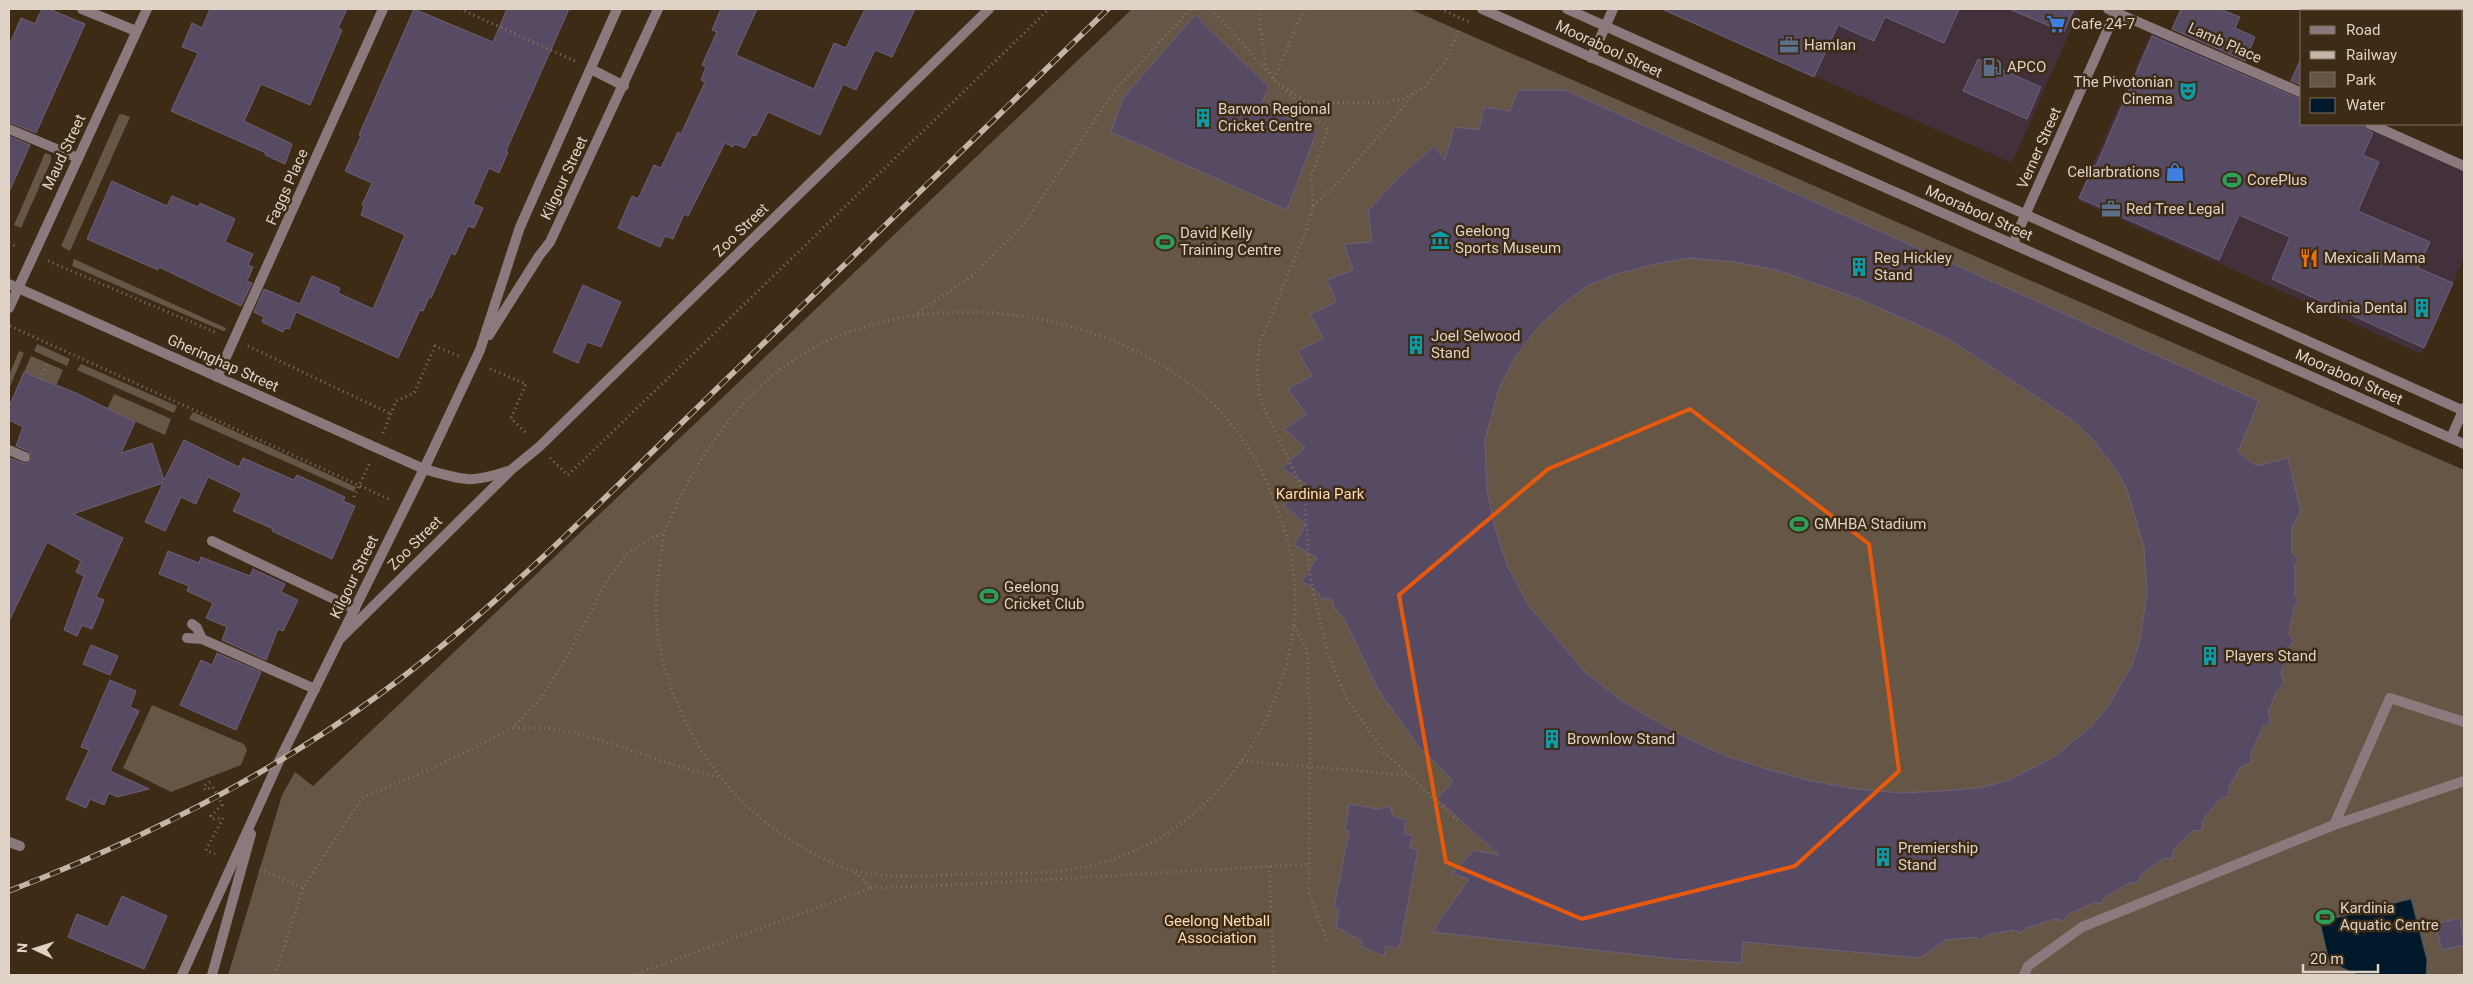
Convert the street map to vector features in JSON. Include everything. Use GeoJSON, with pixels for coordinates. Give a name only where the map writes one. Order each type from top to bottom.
{"type":"FeatureCollection","features":[{"type":"Feature","properties":{"kind":"street"},"geometry":{"type":"LineString","coordinates":[[82,9],[136,31]]}},
{"type":"Feature","properties":{"kind":"street","name":"Maud Street"},"geometry":{"type":"LineString","coordinates":[[9,308],[13,286],[33,254],[147,9]]}},
{"type":"Feature","properties":{"kind":"street","name":"Faggs Place"},"geometry":{"type":"LineString","coordinates":[[217,377],[383,9]]}},
{"type":"Feature","properties":{"kind":"street","name":"Kilgour Street"},"geometry":{"type":"LineString","coordinates":[[480,350],[520,227],[617,9]]}},
{"type":"Feature","properties":{"kind":"street","name":"Kilgour Street"},"geometry":{"type":"LineString","coordinates":[[182,975],[315,688],[424,469],[480,350],[539,256],[550,242],[624,86],[658,9]]}},
{"type":"Feature","properties":{"kind":"street","name":"Moorabool Street"},"geometry":{"type":"LineString","coordinates":[[1482,9],[2464,444]]}},
{"type":"Feature","properties":{"kind":"street","name":"Moorabool Street"},"geometry":{"type":"LineString","coordinates":[[1567,9],[2464,409]]}},
{"type":"Feature","properties":{"kind":"street"},"geometry":{"type":"LineString","coordinates":[[1591,58],[1613,9]]}},
{"type":"Feature","properties":{"kind":"street","name":"Zoo Street"},"geometry":{"type":"LineString","coordinates":[[340,638],[511,470],[546,441],[985,10]]}},
{"type":"Feature","properties":{"kind":"street","name":"Lamb Place"},"geometry":{"type":"LineString","coordinates":[[2114,10],[2300,93]]}},
{"type":"Feature","properties":{"kind":"street","name":"Verner Street"},"geometry":{"type":"LineString","coordinates":[[2012,244],[2114,10]]}},
{"type":"Feature","properties":{"kind":"street"},"geometry":{"type":"LineString","coordinates":[[591,69],[624,86]]}},
{"type":"Feature","properties":{"kind":"street"},"geometry":{"type":"LineString","coordinates":[[2372,125],[2464,166]]}},
{"type":"Feature","properties":{"kind":"street"},"geometry":{"type":"LineString","coordinates":[[9,129],[78,158]]}},
{"type":"Feature","properties":{"kind":"street","name":"Gheringhap Street"},"geometry":{"type":"LineString","coordinates":[[13,286],[424,469]]}},
{"type":"Feature","properties":{"kind":"street"},"geometry":{"type":"LineString","coordinates":[[2451,438],[2464,409]]}},
{"type":"Feature","properties":{"kind":"street"},"geometry":{"type":"LineString","coordinates":[[9,450],[25,457]]}},
{"type":"Feature","properties":{"kind":"street","name":"Zoo Street"},"geometry":{"type":"LineString","coordinates":[[424,469],[460,480],[481,480],[511,470]]}},
{"type":"Feature","properties":{"kind":"street"},"geometry":{"type":"LineString","coordinates":[[212,541],[355,609]]}},
{"type":"Feature","properties":{"kind":"street"},"geometry":{"type":"LineString","coordinates":[[192,624],[197,628],[202,639]]}},
{"type":"Feature","properties":{"kind":"street"},"geometry":{"type":"LineString","coordinates":[[187,638],[202,639],[315,688]]}},
{"type":"Feature","properties":{"kind":"street"},"geometry":{"type":"LineString","coordinates":[[2334,825],[2390,698],[2464,722]]}},
{"type":"Feature","properties":{"kind":"street"},"geometry":{"type":"LineString","coordinates":[[2024,975],[2028,966],[2082,927],[2334,825],[2464,781]]}},
{"type":"Feature","properties":{"kind":"street","name":"Kilgour Street"},"geometry":{"type":"LineString","coordinates":[[212,975],[244,864],[255,816]]}},
{"type":"Feature","properties":{"kind":"street"},"geometry":{"type":"LineString","coordinates":[[9,842],[20,846]]}},
{"type":"Feature","properties":{"kind":"path"},"geometry":{"type":"LineString","coordinates":[[460,9],[562,53],[591,69]]}},
{"type":"Feature","properties":{"kind":"path"},"geometry":{"type":"LineString","coordinates":[[568,475],[1049,9]]}},
{"type":"Feature","properties":{"kind":"path"},"geometry":{"type":"LineString","coordinates":[[918,314],[973,275],[1024,224],[1116,89],[1191,9]]}},
{"type":"Feature","properties":{"kind":"path"},"geometry":{"type":"LineString","coordinates":[[1212,9],[1274,80],[1328,130],[1311,177],[1313,207],[1306,231],[1260,342],[1257,368],[1259,392],[1264,408],[1304,492],[1310,577],[1327,652],[1347,699],[1384,752],[1459,822]]}},
{"type":"Feature","properties":{"kind":"path"},"geometry":{"type":"LineString","coordinates":[[1258,9],[1266,66],[1274,80],[1306,102],[1379,103],[1402,99],[1425,87],[1444,63],[1459,30]]}},
{"type":"Feature","properties":{"kind":"path"},"geometry":{"type":"LineString","coordinates":[[1274,80],[1304,9]]}},
{"type":"Feature","properties":{"kind":"path"},"geometry":{"type":"LineString","coordinates":[[1313,207],[1341,180],[1416,92]]}},
{"type":"Feature","properties":{"kind":"path"},"geometry":{"type":"LineString","coordinates":[[9,244],[234,340],[391,414]]}},
{"type":"Feature","properties":{"kind":"path"},"geometry":{"type":"LineString","coordinates":[[958,311],[994,313],[1078,329],[1123,345],[1165,367],[1208,400],[1236,431],[1262,468],[1291,548],[1295,588],[1294,626],[1284,668],[1271,708],[1253,745],[1220,788],[1195,814],[1142,849],[1102,863],[1068,871],[885,874],[853,870],[819,856],[784,836],[753,813],[707,761],[686,724],[672,689],[659,645],[657,588],[664,533],[690,475],[709,445],[728,421],[780,370],[814,347],[846,332],[880,321],[918,314],[958,311]]}},
{"type":"Feature","properties":{"kind":"path"},"geometry":{"type":"LineString","coordinates":[[9,325],[405,507]]}},
{"type":"Feature","properties":{"kind":"path"},"geometry":{"type":"LineString","coordinates":[[396,401],[414,393],[435,346]]}},
{"type":"Feature","properties":{"kind":"path"},"geometry":{"type":"LineString","coordinates":[[40,379],[48,360]]}},
{"type":"Feature","properties":{"kind":"path"},"geometry":{"type":"LineString","coordinates":[[512,418],[526,384]]}},
{"type":"Feature","properties":{"kind":"path"},"geometry":{"type":"LineString","coordinates":[[275,975],[303,888],[362,798],[433,768],[513,728],[540,699],[563,664],[608,579],[626,555],[650,539],[664,533]]}},
{"type":"Feature","properties":{"kind":"path"},"geometry":{"type":"LineString","coordinates":[[1294,626],[1307,650],[1310,766],[1309,893],[1328,944]]}},
{"type":"Feature","properties":{"kind":"path"},"geometry":{"type":"LineString","coordinates":[[513,728],[563,730],[603,741],[692,772],[720,777]]}},
{"type":"Feature","properties":{"kind":"path"},"geometry":{"type":"LineString","coordinates":[[1241,760],[1408,775]]}},
{"type":"Feature","properties":{"kind":"path"},"geometry":{"type":"LineString","coordinates":[[210,782],[204,786],[205,790],[214,787],[222,805],[211,816],[212,819],[223,818],[206,850],[216,854]]}},
{"type":"Feature","properties":{"kind":"path"},"geometry":{"type":"LineString","coordinates":[[633,975],[871,888],[953,886],[1309,864]]}},
{"type":"Feature","properties":{"kind":"path"},"geometry":{"type":"LineString","coordinates":[[1269,866],[1274,975]]}},
{"type":"Feature","properties":{"kind":"path"},"geometry":{"type":"LineString","coordinates":[[260,869],[303,888]]}},
{"type":"Feature","properties":{"kind":"path"},"geometry":{"type":"LineString","coordinates":[[853,870],[871,888]]}},
{"type":"Feature","properties":{"kind":"highlighted area"},"geometry":{"type":"Polygon","coordinates":[[[1690,409],[1869,544],[1899,771],[1795,866],[1582,919],[1446,862],[1399,595],[1548,469],[1690,409]]]}},
{"type":"Feature","properties":{"kind":"shaded area"},"geometry":{"type":"Polygon","coordinates":[[[1672,9],[2080,9],[2012,163],[1671,13],[1672,9]]]}},
{"type":"Feature","properties":{"kind":"shaded area"},"geometry":{"type":"Polygon","coordinates":[[[2152,31],[2300,97],[2300,125],[2362,125],[2464,171],[2464,258],[2421,354],[2077,200],[2152,31]]]}},
{"type":"Feature","properties":{"kind":"green space","name":"Kardinia Park"},"geometry":{"type":"Polygon","coordinates":[[[1132,9],[1410,9],[2464,470],[2464,975],[228,975],[282,795],[295,772],[313,786],[1132,9]]]}},
{"type":"Feature","properties":{"kind":"green space"},"geometry":{"type":"Polygon","coordinates":[[[122,114],[130,117],[70,251],[61,246],[119,115],[122,114]]]}},
{"type":"Feature","properties":{"kind":"green space"},"geometry":{"type":"Polygon","coordinates":[[[45,153],[51,155],[51,161],[21,228],[14,225],[45,153]]]}},
{"type":"Feature","properties":{"kind":"green space"},"geometry":{"type":"Polygon","coordinates":[[[74,259],[226,328],[225,331],[72,266],[74,259]]]}},
{"type":"Feature","properties":{"kind":"green space"},"geometry":{"type":"Polygon","coordinates":[[[37,344],[70,359],[67,366],[34,351],[37,344]]]}},
{"type":"Feature","properties":{"kind":"green space"},"geometry":{"type":"Polygon","coordinates":[[[19,351],[24,353],[9,389],[9,375],[19,351]]]}},
{"type":"Feature","properties":{"kind":"green space"},"geometry":{"type":"Polygon","coordinates":[[[31,356],[63,370],[56,386],[24,372],[31,356]]]}},
{"type":"Feature","properties":{"kind":"green space"},"geometry":{"type":"Polygon","coordinates":[[[81,364],[177,406],[174,413],[77,370],[81,364]]]}},
{"type":"Feature","properties":{"kind":"green space"},"geometry":{"type":"Polygon","coordinates":[[[114,394],[171,419],[165,435],[107,409],[114,394]]]}},
{"type":"Feature","properties":{"kind":"green space"},"geometry":{"type":"Polygon","coordinates":[[[193,412],[356,487],[354,492],[189,419],[193,412]]]}},
{"type":"Feature","properties":{"kind":"green space"},"geometry":{"type":"Polygon","coordinates":[[[152,705],[244,744],[247,750],[241,765],[171,792],[123,768],[152,705]]]}},
{"type":"Feature","properties":{"kind":"water"},"geometry":{"type":"Polygon","coordinates":[[[2411,899],[2427,960],[2426,975],[2357,975],[2329,961],[2320,922],[2411,899]]]}},
{"type":"Feature","properties":{"kind":"building"},"geometry":{"type":"Polygon","coordinates":[[[42,9],[49,9],[85,24],[36,133],[9,122],[9,46],[21,18],[35,24],[42,9]]]}},
{"type":"Feature","properties":{"kind":"building"},"geometry":{"type":"Polygon","coordinates":[[[210,9],[347,9],[338,28],[342,30],[310,105],[261,84],[244,121],[292,144],[285,164],[265,155],[266,153],[171,111],[198,53],[182,47],[192,23],[202,28],[210,9]]]}},
{"type":"Feature","properties":{"kind":"building"},"geometry":{"type":"Polygon","coordinates":[[[414,9],[493,42],[507,9],[569,9],[506,151],[508,152],[499,173],[489,168],[473,204],[483,208],[474,228],[468,226],[455,255],[451,253],[431,298],[429,297],[423,311],[420,310],[398,358],[296,312],[289,329],[285,328],[283,332],[262,322],[264,317],[254,312],[264,289],[300,304],[312,276],[340,288],[338,293],[373,309],[405,235],[361,215],[364,207],[362,205],[372,183],[345,171],[414,9]]]}},
{"type":"Feature","properties":{"kind":"building"},"geometry":{"type":"Polygon","coordinates":[[[721,9],[757,9],[736,55],[814,89],[834,43],[846,48],[865,9],[915,9],[892,57],[875,50],[856,90],[843,84],[820,135],[768,112],[756,136],[752,135],[745,148],[735,144],[733,147],[725,143],[688,216],[684,214],[673,239],[665,236],[660,247],[618,228],[632,196],[638,199],[654,165],[661,168],[678,132],[681,134],[705,82],[701,80],[706,67],[702,65],[717,32],[712,30],[721,9]]]}},
{"type":"Feature","properties":{"kind":"building"},"geometry":{"type":"Polygon","coordinates":[[[1662,9],[1959,9],[1944,43],[1885,17],[1874,41],[1838,25],[1814,77],[1662,9]]]}},
{"type":"Feature","properties":{"kind":"building","name":"Cafe 24-7"},"geometry":{"type":"Polygon","coordinates":[[[2009,9],[2074,9],[2064,32],[2009,9]]]}},
{"type":"Feature","properties":{"kind":"building"},"geometry":{"type":"Polygon","coordinates":[[[2181,9],[2220,9],[2240,17],[2235,28],[2255,37],[2245,61],[2172,29],[2181,9]]]}},
{"type":"Feature","properties":{"kind":"building","name":"Barwon Regional Cricket Centre"},"geometry":{"type":"Polygon","coordinates":[[[1195,15],[1269,87],[1261,105],[1317,131],[1287,210],[1111,132],[1123,98],[1195,15]]]}},
{"type":"Feature","properties":{"kind":"building"},"geometry":{"type":"Polygon","coordinates":[[[2152,36],[2300,99],[2300,125],[2364,125],[2373,133],[2363,155],[2379,162],[2358,211],[2430,242],[2418,268],[2453,283],[2424,348],[2272,279],[2290,237],[2239,215],[2219,260],[2079,198],[2094,165],[2096,166],[2152,36]]]}},
{"type":"Feature","properties":{"kind":"building"},"geometry":{"type":"Polygon","coordinates":[[[1978,59],[2041,87],[2027,119],[1963,91],[1978,59]]]}},
{"type":"Feature","properties":{"kind":"building"},"geometry":{"type":"Polygon","coordinates":[[[2300,61],[2300,84],[2291,81],[2300,61]]]}},
{"type":"Feature","properties":{"kind":"building"},"geometry":{"type":"Polygon","coordinates":[[[1518,90],[1565,90],[2259,401],[2238,452],[2257,466],[2288,458],[2301,512],[2292,527],[2292,553],[2299,559],[2295,565],[2295,595],[2299,601],[2294,607],[2289,634],[2294,642],[2288,648],[2281,673],[2284,683],[2277,691],[2268,712],[2271,723],[2263,727],[2251,753],[2252,762],[2241,767],[2229,787],[2229,796],[2221,798],[2203,820],[2202,830],[2192,831],[2174,849],[2172,859],[2164,858],[2141,875],[2138,883],[2130,883],[2105,897],[2101,904],[2095,902],[2069,914],[2063,921],[2055,919],[2026,928],[2021,933],[2013,930],[1987,935],[1980,940],[1976,937],[1946,940],[1921,958],[1743,942],[1741,963],[1675,959],[1432,932],[1469,879],[1452,874],[1474,850],[1499,855],[1437,799],[1453,781],[1418,746],[1377,688],[1344,618],[1335,609],[1331,598],[1321,599],[1318,592],[1302,581],[1317,558],[1294,545],[1306,524],[1284,506],[1306,484],[1282,468],[1305,447],[1284,429],[1306,414],[1288,389],[1312,376],[1298,351],[1323,338],[1310,314],[1336,302],[1327,280],[1353,270],[1344,244],[1372,242],[1368,211],[1397,179],[1434,146],[1445,160],[1454,127],[1479,130],[1484,107],[1510,111],[1518,90]],[[1690,258],[1620,273],[1589,285],[1564,303],[1539,326],[1516,356],[1499,388],[1485,440],[1487,489],[1495,528],[1508,567],[1529,606],[1586,673],[1622,701],[1675,732],[1726,756],[1767,769],[1807,780],[1855,789],[1902,793],[1979,788],[2010,780],[2055,756],[2091,727],[2108,706],[2132,665],[2140,640],[2147,592],[2144,547],[2127,490],[2117,471],[2090,436],[2072,420],[1949,339],[1859,299],[1777,270],[1735,262],[1690,258]]]}},
{"type":"Feature","properties":{"kind":"building"},"geometry":{"type":"Polygon","coordinates":[[[9,136],[30,145],[9,192],[9,136]]]}},
{"type":"Feature","properties":{"kind":"building"},"geometry":{"type":"Polygon","coordinates":[[[112,181],[167,206],[172,196],[198,207],[200,203],[235,219],[225,242],[253,254],[248,265],[253,267],[247,281],[252,283],[241,306],[159,267],[158,270],[87,239],[112,181]]]}},
{"type":"Feature","properties":{"kind":"building"},"geometry":{"type":"Polygon","coordinates":[[[583,285],[621,302],[601,347],[587,342],[578,363],[553,352],[583,285]]]}},
{"type":"Feature","properties":{"kind":"building"},"geometry":{"type":"Polygon","coordinates":[[[24,372],[76,393],[135,422],[121,453],[152,443],[164,480],[184,440],[239,467],[243,458],[294,480],[297,475],[345,497],[343,501],[355,506],[332,559],[233,511],[242,493],[208,477],[196,504],[181,497],[165,531],[145,522],[163,483],[73,514],[123,538],[96,597],[104,600],[92,629],[82,625],[77,636],[64,630],[84,576],[76,572],[81,561],[47,542],[9,621],[9,462],[10,458],[26,464],[32,457],[28,451],[16,446],[23,427],[9,420],[9,407],[24,372]]]}},
{"type":"Feature","properties":{"kind":"building"},"geometry":{"type":"Polygon","coordinates":[[[168,551],[199,563],[201,557],[250,576],[253,569],[285,584],[281,592],[298,600],[283,631],[278,629],[266,660],[222,640],[227,627],[206,618],[213,603],[187,591],[189,586],[159,574],[168,551]]]}},
{"type":"Feature","properties":{"kind":"building"},"geometry":{"type":"Polygon","coordinates":[[[91,645],[118,656],[110,675],[83,664],[91,645]]]}},
{"type":"Feature","properties":{"kind":"building"},"geometry":{"type":"Polygon","coordinates":[[[217,653],[261,672],[236,730],[180,705],[201,660],[212,665],[217,653]]]}},
{"type":"Feature","properties":{"kind":"building"},"geometry":{"type":"Polygon","coordinates":[[[110,680],[136,691],[130,707],[139,711],[110,771],[149,789],[117,797],[109,793],[104,805],[90,799],[86,808],[66,799],[89,750],[81,747],[110,680]]]}},
{"type":"Feature","properties":{"kind":"building"},"geometry":{"type":"Polygon","coordinates":[[[1349,804],[1378,809],[1390,806],[1393,816],[1406,820],[1404,834],[1413,836],[1410,848],[1418,850],[1401,941],[1398,949],[1386,946],[1384,956],[1361,947],[1362,941],[1336,927],[1339,909],[1334,908],[1349,831],[1345,831],[1349,804]]]}},
{"type":"Feature","properties":{"kind":"building"},"geometry":{"type":"Polygon","coordinates":[[[122,896],[167,916],[144,969],[68,937],[77,914],[108,927],[122,896]]]}},
{"type":"Feature","properties":{"kind":"building"},"geometry":{"type":"Polygon","coordinates":[[[2460,918],[2464,945],[2442,950],[2435,924],[2460,918]]]}},
{"type":"Feature","properties":{"kind":"railway"},"geometry":{"type":"LineString","coordinates":[[9,891],[107,851],[247,780],[337,724],[427,658],[473,620],[562,539],[1108,9]]}},
{"type":"Feature","properties":{"kind":"place","name":"Cafe 24-7"},"geometry":{"type":"Point","coordinates":[2056,24]}},
{"type":"Feature","properties":{"kind":"place","name":"Hamlan"},"geometry":{"type":"Point","coordinates":[1789,45]}},
{"type":"Feature","properties":{"kind":"place","name":"APCO"},"geometry":{"type":"Point","coordinates":[1992,67]}},
{"type":"Feature","properties":{"kind":"place","name":"The Pivotonian Cinema"},"geometry":{"type":"Point","coordinates":[2188,91]}},
{"type":"Feature","properties":{"kind":"place","name":"Barwon Regional Cricket Centre"},"geometry":{"type":"Point","coordinates":[1203,118]}},
{"type":"Feature","properties":{"kind":"place","name":"Cellarbrations"},"geometry":{"type":"Point","coordinates":[2175,172]}},
{"type":"Feature","properties":{"kind":"place","name":"CorePlus"},"geometry":{"type":"Point","coordinates":[2232,180]}},
{"type":"Feature","properties":{"kind":"place","name":"Red Tree Legal"},"geometry":{"type":"Point","coordinates":[2111,209]}},
{"type":"Feature","properties":{"kind":"place","name":"Geelong Sports Museum"},"geometry":{"type":"Point","coordinates":[1440,240]}},
{"type":"Feature","properties":{"kind":"place","name":"David Kelly Training Centre"},"geometry":{"type":"Point","coordinates":[1165,242]}},
{"type":"Feature","properties":{"kind":"place","name":"Mexicali Mama"},"geometry":{"type":"Point","coordinates":[2309,258]}},
{"type":"Feature","properties":{"kind":"place","name":"Reg Hickley Stand"},"geometry":{"type":"Point","coordinates":[1859,267]}},
{"type":"Feature","properties":{"kind":"place","name":"Kardinia Dental"},"geometry":{"type":"Point","coordinates":[2422,308]}},
{"type":"Feature","properties":{"kind":"place","name":"Joel Selwood Stand"},"geometry":{"type":"Point","coordinates":[1416,345]}},
{"type":"Feature","properties":{"kind":"place","name":"GMHBA Stadium"},"geometry":{"type":"Point","coordinates":[1799,524]}},
{"type":"Feature","properties":{"kind":"place","name":"Geelong Cricket Club"},"geometry":{"type":"Point","coordinates":[989,596]}},
{"type":"Feature","properties":{"kind":"place","name":"Players Stand"},"geometry":{"type":"Point","coordinates":[2210,656]}},
{"type":"Feature","properties":{"kind":"place","name":"Brownlow Stand"},"geometry":{"type":"Point","coordinates":[1552,739]}},
{"type":"Feature","properties":{"kind":"place","name":"Premiership Stand"},"geometry":{"type":"Point","coordinates":[1883,857]}},
{"type":"Feature","properties":{"kind":"place","name":"Kardinia Aquatic Centre"},"geometry":{"type":"Point","coordinates":[2325,917]}},
{"type":"Feature","properties":{"kind":"park label","name":"Geelong Netball Association"},"geometry":{"type":"Point","coordinates":[1217,930]}}]}
